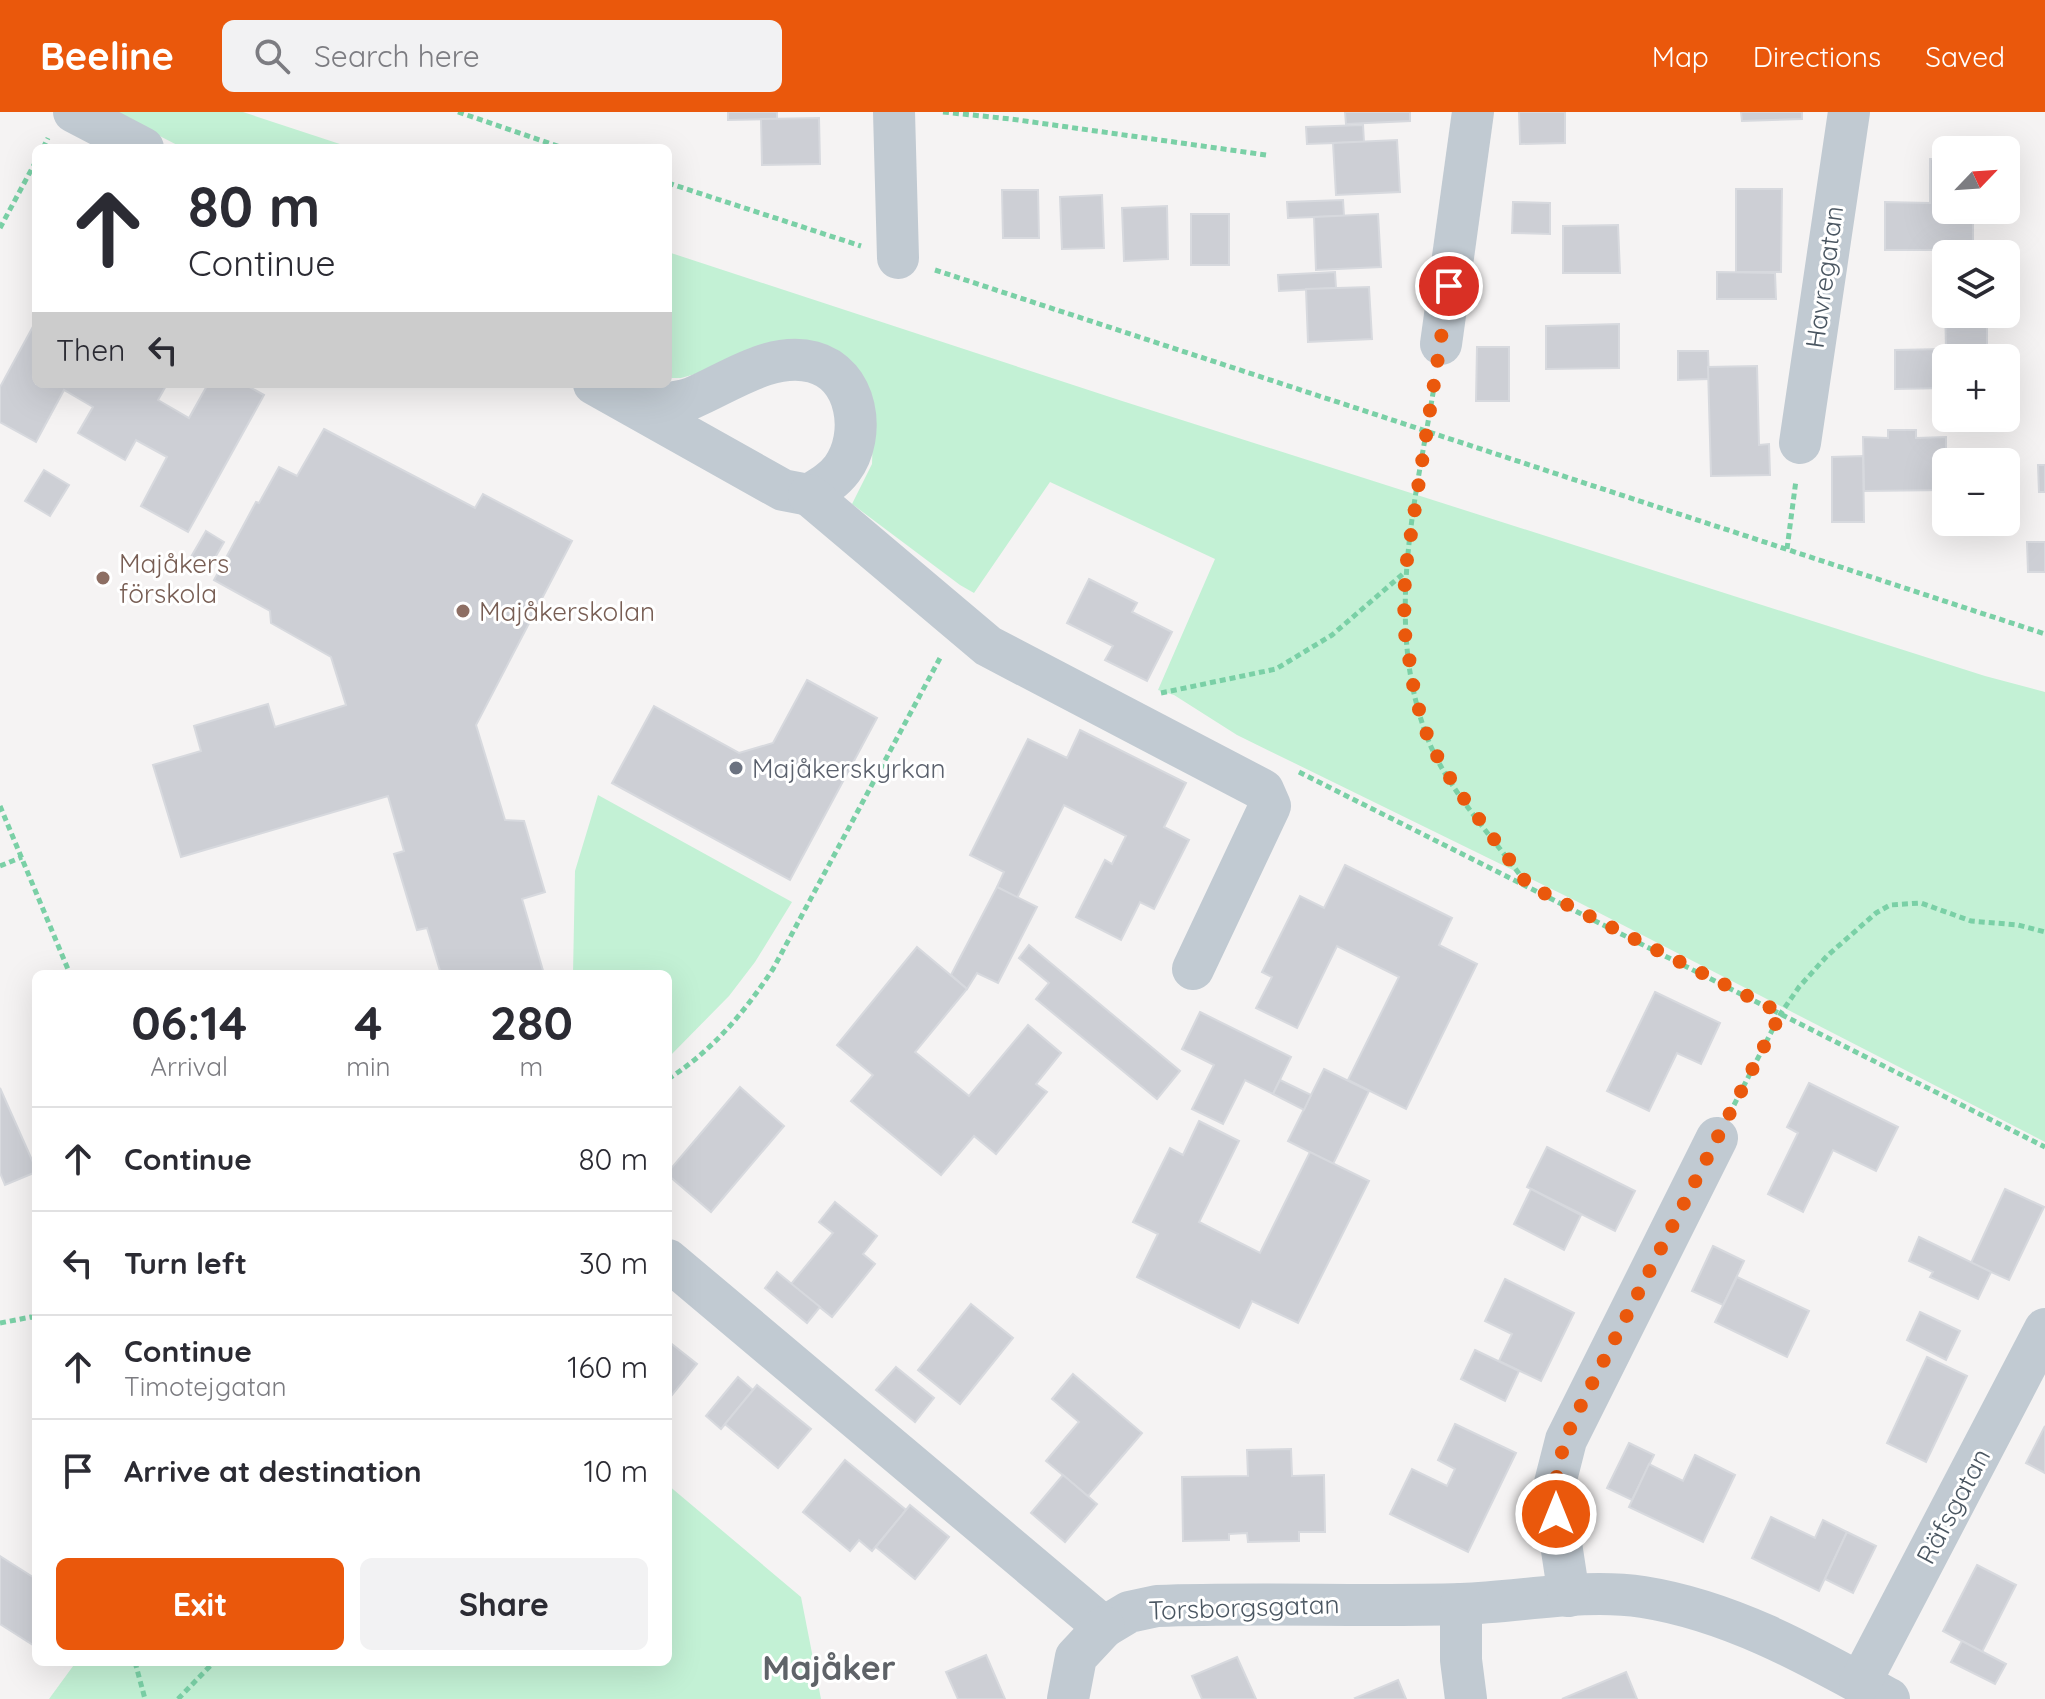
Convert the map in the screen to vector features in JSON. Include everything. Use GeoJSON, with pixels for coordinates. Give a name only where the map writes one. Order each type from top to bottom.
{"type":"FeatureCollection","features":[{"type":"Feature","properties":{"kind":"street"},"geometry":{"type":"LineString","coordinates":[[74,112],[135,144]]}},
{"type":"Feature","properties":{"kind":"street"},"geometry":{"type":"LineString","coordinates":[[894,112],[898,258]]}},
{"type":"Feature","properties":{"kind":"street"},"geometry":{"type":"LineString","coordinates":[[1441,344],[1473,112]]}},
{"type":"Feature","properties":{"kind":"street","name":"Havregatan"},"geometry":{"type":"LineString","coordinates":[[1800,443],[1849,112]]}},
{"type":"Feature","properties":{"kind":"street"},"geometry":{"type":"LineString","coordinates":[[638,407],[690,399],[721,382],[787,360],[814,362],[834,374],[851,396],[857,418],[853,444],[844,467],[830,483],[809,495]]}},
{"type":"Feature","properties":{"kind":"street"},"geometry":{"type":"LineString","coordinates":[[602,388],[783,490],[809,495],[988,646],[1263,790],[1270,806],[1193,969]]}},
{"type":"Feature","properties":{"kind":"street"},"geometry":{"type":"LineString","coordinates":[[1569,1596],[1553,1491],[1566,1440],[1717,1138]]}},
{"type":"Feature","properties":{"kind":"street"},"geometry":{"type":"LineString","coordinates":[[672,1263],[1104,1627],[1076,1657],[1068,1699]]}},
{"type":"Feature","properties":{"kind":"street","name":"Räfsgatan"},"geometry":{"type":"LineString","coordinates":[[1874,1691],[2045,1329]]}},
{"type":"Feature","properties":{"kind":"street","name":"Torsborgsgatan"},"geometry":{"type":"LineString","coordinates":[[1104,1627],[1129,1612],[1157,1606],[1461,1604],[1569,1596],[1641,1597],[1718,1616],[1768,1635],[1874,1691]]}},
{"type":"Feature","properties":{"kind":"street"},"geometry":{"type":"LineString","coordinates":[[1461,1604],[1461,1660],[1466,1699]]}},
{"type":"Feature","properties":{"kind":"path"},"geometry":{"type":"LineString","coordinates":[[458,112],[552,144]]}},
{"type":"Feature","properties":{"kind":"path"},"geometry":{"type":"LineString","coordinates":[[943,112],[1266,155]]}},
{"type":"Feature","properties":{"kind":"path"},"geometry":{"type":"LineString","coordinates":[[0,228],[32,168]]}},
{"type":"Feature","properties":{"kind":"path"},"geometry":{"type":"LineString","coordinates":[[672,184],[2045,634]]}},
{"type":"Feature","properties":{"kind":"path"},"geometry":{"type":"LineString","coordinates":[[1441,344],[1405,573],[1406,642],[1415,697],[1430,744],[1456,788],[1528,885]]}},
{"type":"Feature","properties":{"kind":"path"},"geometry":{"type":"LineString","coordinates":[[1787,549],[1800,443]]}},
{"type":"Feature","properties":{"kind":"path"},"geometry":{"type":"LineString","coordinates":[[1169,702],[1155,695],[1276,669],[1332,635],[1405,573]]}},
{"type":"Feature","properties":{"kind":"path"},"geometry":{"type":"LineString","coordinates":[[672,1076],[710,1048],[749,1004],[773,969],[954,633],[962,624]]}},
{"type":"Feature","properties":{"kind":"path"},"geometry":{"type":"LineString","coordinates":[[1291,767],[2045,1147]]}},
{"type":"Feature","properties":{"kind":"path"},"geometry":{"type":"LineString","coordinates":[[0,806],[68,970]]}},
{"type":"Feature","properties":{"kind":"path"},"geometry":{"type":"LineString","coordinates":[[0,866],[22,857]]}},
{"type":"Feature","properties":{"kind":"path"},"geometry":{"type":"LineString","coordinates":[[1717,1138],[1781,1013],[1799,987],[1827,956],[1876,913],[1890,905],[1921,903],[1971,921],[2018,925],[2045,932]]}},
{"type":"Feature","properties":{"kind":"path"},"geometry":{"type":"LineString","coordinates":[[0,1323],[32,1317]]}},
{"type":"Feature","properties":{"kind":"path"},"geometry":{"type":"LineString","coordinates":[[136,1666],[145,1699]]}},
{"type":"Feature","properties":{"kind":"path"},"geometry":{"type":"LineString","coordinates":[[178,1699],[210,1666]]}},
{"type":"Feature","properties":{"kind":"green space"},"geometry":{"type":"Polygon","coordinates":[[[113,112],[243,112],[340,144],[175,144],[113,112]]]}},
{"type":"Feature","properties":{"kind":"green space"},"geometry":{"type":"Polygon","coordinates":[[[672,253],[1119,400],[1985,676],[2045,692],[2045,1142],[1576,901],[1237,735],[1174,695],[1158,690],[1215,559],[1050,482],[974,593],[852,504],[872,464],[874,404],[788,348],[672,378],[672,253]]]}},
{"type":"Feature","properties":{"kind":"green space"},"geometry":{"type":"Polygon","coordinates":[[[598,795],[792,902],[755,962],[729,996],[672,1054],[672,970],[573,970],[575,871],[598,795]]]}},
{"type":"Feature","properties":{"kind":"green space"},"geometry":{"type":"Polygon","coordinates":[[[672,1488],[801,1597],[821,1699],[49,1699],[73,1666],[672,1666],[672,1488]]]}},
{"type":"Feature","properties":{"kind":"building"},"geometry":{"type":"Polygon","coordinates":[[[728,112],[777,112],[777,119],[728,120],[728,112]]]}},
{"type":"Feature","properties":{"kind":"building"},"geometry":{"type":"Polygon","coordinates":[[[1345,112],[1410,112],[1410,121],[1346,124],[1345,112]]]}},
{"type":"Feature","properties":{"kind":"building"},"geometry":{"type":"Polygon","coordinates":[[[1519,112],[1565,112],[1565,143],[1520,144],[1519,112]]]}},
{"type":"Feature","properties":{"kind":"building"},"geometry":{"type":"Polygon","coordinates":[[[1741,112],[1802,112],[1802,119],[1742,121],[1741,112]]]}},
{"type":"Feature","properties":{"kind":"building"},"geometry":{"type":"Polygon","coordinates":[[[819,118],[820,164],[762,165],[761,119],[819,118]]]}},
{"type":"Feature","properties":{"kind":"building"},"geometry":{"type":"Polygon","coordinates":[[[1363,125],[1364,142],[1307,144],[1306,127],[1363,125]]]}},
{"type":"Feature","properties":{"kind":"building"},"geometry":{"type":"Polygon","coordinates":[[[1397,140],[1400,192],[1336,195],[1333,143],[1397,140]]]}},
{"type":"Feature","properties":{"kind":"building"},"geometry":{"type":"Polygon","coordinates":[[[1932,159],[1932,224],[1973,224],[1973,240],[1932,240],[1932,250],[1885,250],[1885,202],[1930,203],[1932,159]]]}},
{"type":"Feature","properties":{"kind":"building"},"geometry":{"type":"Polygon","coordinates":[[[1736,189],[1782,189],[1781,272],[1736,272],[1736,189]]]}},
{"type":"Feature","properties":{"kind":"building"},"geometry":{"type":"Polygon","coordinates":[[[1002,190],[1038,190],[1039,238],[1003,238],[1002,190]]]}},
{"type":"Feature","properties":{"kind":"building"},"geometry":{"type":"Polygon","coordinates":[[[1102,195],[1104,248],[1062,249],[1060,197],[1102,195]]]}},
{"type":"Feature","properties":{"kind":"building"},"geometry":{"type":"Polygon","coordinates":[[[1343,200],[1344,216],[1288,218],[1287,202],[1343,200]]]}},
{"type":"Feature","properties":{"kind":"building"},"geometry":{"type":"Polygon","coordinates":[[[1513,202],[1550,203],[1550,234],[1512,233],[1513,202]]]}},
{"type":"Feature","properties":{"kind":"building"},"geometry":{"type":"Polygon","coordinates":[[[1167,206],[1168,259],[1124,261],[1122,208],[1167,206]]]}},
{"type":"Feature","properties":{"kind":"building"},"geometry":{"type":"Polygon","coordinates":[[[1191,214],[1229,214],[1229,265],[1191,265],[1191,214]]]}},
{"type":"Feature","properties":{"kind":"building"},"geometry":{"type":"Polygon","coordinates":[[[1378,214],[1381,267],[1316,270],[1314,217],[1378,214]]]}},
{"type":"Feature","properties":{"kind":"building"},"geometry":{"type":"Polygon","coordinates":[[[1618,225],[1620,273],[1563,273],[1563,226],[1618,225]]]}},
{"type":"Feature","properties":{"kind":"building"},"geometry":{"type":"Polygon","coordinates":[[[1335,272],[1336,288],[1279,291],[1278,275],[1335,272]]]}},
{"type":"Feature","properties":{"kind":"building"},"geometry":{"type":"Polygon","coordinates":[[[1717,272],[1775,273],[1776,299],[1717,299],[1717,272]]]}},
{"type":"Feature","properties":{"kind":"building"},"geometry":{"type":"Polygon","coordinates":[[[1369,287],[1372,339],[1308,342],[1306,289],[1369,287]]]}},
{"type":"Feature","properties":{"kind":"building"},"geometry":{"type":"Polygon","coordinates":[[[1619,324],[1619,368],[1546,369],[1546,326],[1619,324]]]}},
{"type":"Feature","properties":{"kind":"building"},"geometry":{"type":"Polygon","coordinates":[[[32,328],[32,388],[165,388],[158,400],[189,418],[206,388],[251,388],[264,395],[188,532],[141,506],[167,457],[136,440],[125,460],[78,433],[93,407],[64,390],[36,442],[0,422],[0,387],[32,328]]]}},
{"type":"Feature","properties":{"kind":"building"},"geometry":{"type":"Polygon","coordinates":[[[1946,328],[1987,328],[1987,344],[1946,344],[1946,328]]]}},
{"type":"Feature","properties":{"kind":"building"},"geometry":{"type":"Polygon","coordinates":[[[1477,347],[1509,347],[1509,401],[1476,401],[1477,347]]]}},
{"type":"Feature","properties":{"kind":"building"},"geometry":{"type":"Polygon","coordinates":[[[1932,349],[1932,388],[1895,389],[1895,350],[1932,349]]]}},
{"type":"Feature","properties":{"kind":"building"},"geometry":{"type":"Polygon","coordinates":[[[1678,351],[1708,351],[1709,379],[1678,380],[1678,351]]]}},
{"type":"Feature","properties":{"kind":"building"},"geometry":{"type":"Polygon","coordinates":[[[1757,366],[1759,445],[1769,444],[1770,475],[1711,476],[1708,367],[1757,366]]]}},
{"type":"Feature","properties":{"kind":"building"},"geometry":{"type":"Polygon","coordinates":[[[324,429],[475,508],[483,494],[572,541],[476,725],[505,820],[524,821],[545,892],[522,899],[543,970],[440,970],[427,928],[417,930],[394,854],[404,851],[388,796],[181,857],[153,765],[201,751],[194,726],[268,704],[275,727],[346,705],[331,657],[271,623],[270,611],[214,580],[256,502],[259,503],[279,467],[297,476],[324,429]]]}},
{"type":"Feature","properties":{"kind":"building"},"geometry":{"type":"Polygon","coordinates":[[[1888,430],[1916,430],[1916,438],[1946,437],[1946,448],[1932,448],[1932,490],[1864,491],[1863,437],[1888,438],[1888,430]]]}},
{"type":"Feature","properties":{"kind":"building"},"geometry":{"type":"Polygon","coordinates":[[[1863,456],[1864,522],[1832,522],[1832,457],[1863,456]]]}},
{"type":"Feature","properties":{"kind":"building"},"geometry":{"type":"Polygon","coordinates":[[[2038,465],[2045,465],[2045,492],[2039,492],[2038,465]]]}},
{"type":"Feature","properties":{"kind":"building"},"geometry":{"type":"Polygon","coordinates":[[[44,470],[69,485],[50,516],[25,501],[44,470]]]}},
{"type":"Feature","properties":{"kind":"building"},"geometry":{"type":"Polygon","coordinates":[[[206,531],[224,542],[209,568],[191,557],[206,531]]]}},
{"type":"Feature","properties":{"kind":"building"},"geometry":{"type":"Polygon","coordinates":[[[2027,542],[2045,542],[2045,572],[2028,572],[2027,542]]]}},
{"type":"Feature","properties":{"kind":"building"},"geometry":{"type":"Polygon","coordinates":[[[1089,579],[1137,603],[1132,612],[1172,632],[1147,681],[1105,660],[1113,646],[1067,623],[1089,579]]]}},
{"type":"Feature","properties":{"kind":"building","name":"Majåkerskyrkan"},"geometry":{"type":"Polygon","coordinates":[[[807,680],[877,718],[790,880],[612,783],[654,706],[739,753],[773,743],[807,680]]]}},
{"type":"Feature","properties":{"kind":"building"},"geometry":{"type":"Polygon","coordinates":[[[1080,730],[1186,783],[1164,827],[1189,840],[1154,909],[1140,902],[1121,940],[1076,917],[1105,860],[1112,864],[1126,836],[1064,805],[1017,898],[997,887],[1004,872],[970,855],[1028,739],[1067,758],[1080,730]]]}},
{"type":"Feature","properties":{"kind":"building"},"geometry":{"type":"Polygon","coordinates":[[[1345,865],[1452,918],[1439,945],[1477,964],[1406,1109],[1348,1080],[1399,977],[1337,946],[1297,1028],[1256,1008],[1272,977],[1262,972],[1300,896],[1324,908],[1345,865]]]}},
{"type":"Feature","properties":{"kind":"building"},"geometry":{"type":"Polygon","coordinates":[[[997,887],[1037,907],[998,983],[977,973],[967,989],[951,975],[997,887]]]}},
{"type":"Feature","properties":{"kind":"building"},"geometry":{"type":"Polygon","coordinates":[[[1029,945],[1180,1071],[1157,1099],[1036,999],[1049,983],[1019,958],[1029,945]]]}},
{"type":"Feature","properties":{"kind":"building"},"geometry":{"type":"Polygon","coordinates":[[[917,947],[967,989],[915,1052],[969,1096],[1028,1025],[1061,1053],[1036,1084],[1047,1092],[996,1154],[974,1136],[941,1175],[851,1101],[873,1075],[837,1045],[917,947]]]}},
{"type":"Feature","properties":{"kind":"building"},"geometry":{"type":"Polygon","coordinates":[[[1655,992],[1720,1023],[1701,1064],[1677,1053],[1649,1111],[1607,1091],[1655,992]]]}},
{"type":"Feature","properties":{"kind":"building"},"geometry":{"type":"Polygon","coordinates":[[[1200,1012],[1291,1057],[1273,1094],[1245,1080],[1223,1124],[1192,1109],[1214,1065],[1182,1049],[1200,1012]]]}},
{"type":"Feature","properties":{"kind":"building"},"geometry":{"type":"Polygon","coordinates":[[[1324,1069],[1369,1091],[1333,1164],[1288,1141],[1324,1069]]]}},
{"type":"Feature","properties":{"kind":"building"},"geometry":{"type":"Polygon","coordinates":[[[1280,1080],[1311,1095],[1304,1110],[1273,1094],[1280,1080]]]}},
{"type":"Feature","properties":{"kind":"building"},"geometry":{"type":"Polygon","coordinates":[[[1809,1083],[1898,1127],[1876,1171],[1833,1150],[1803,1212],[1768,1194],[1798,1133],[1787,1127],[1809,1083]]]}},
{"type":"Feature","properties":{"kind":"building"},"geometry":{"type":"Polygon","coordinates":[[[740,1087],[784,1126],[711,1212],[672,1178],[672,1167],[740,1087]]]}},
{"type":"Feature","properties":{"kind":"building"},"geometry":{"type":"Polygon","coordinates":[[[0,1088],[32,1160],[32,1174],[5,1185],[0,1173],[0,1088]]]}},
{"type":"Feature","properties":{"kind":"building"},"geometry":{"type":"Polygon","coordinates":[[[1199,1121],[1239,1141],[1199,1222],[1260,1253],[1310,1152],[1369,1181],[1298,1323],[1252,1301],[1239,1328],[1137,1277],[1158,1234],[1133,1222],[1170,1148],[1183,1155],[1199,1121]]]}},
{"type":"Feature","properties":{"kind":"building"},"geometry":{"type":"Polygon","coordinates":[[[1547,1147],[1635,1191],[1615,1231],[1527,1187],[1547,1147]]]}},
{"type":"Feature","properties":{"kind":"building"},"geometry":{"type":"Polygon","coordinates":[[[1531,1189],[1581,1215],[1564,1250],[1514,1224],[1531,1189]]]}},
{"type":"Feature","properties":{"kind":"building"},"geometry":{"type":"Polygon","coordinates":[[[2005,1189],[2044,1207],[2009,1280],[1971,1263],[2005,1189]]]}},
{"type":"Feature","properties":{"kind":"building"},"geometry":{"type":"Polygon","coordinates":[[[835,1202],[877,1236],[863,1254],[875,1264],[832,1317],[791,1284],[833,1233],[819,1222],[835,1202]]]}},
{"type":"Feature","properties":{"kind":"building"},"geometry":{"type":"Polygon","coordinates":[[[1919,1237],[1991,1272],[1978,1299],[1930,1277],[1933,1272],[1909,1261],[1919,1237]]]}},
{"type":"Feature","properties":{"kind":"building"},"geometry":{"type":"Polygon","coordinates":[[[1713,1246],[1744,1261],[1723,1305],[1692,1291],[1713,1246]]]}},
{"type":"Feature","properties":{"kind":"building"},"geometry":{"type":"Polygon","coordinates":[[[777,1272],[820,1307],[807,1323],[765,1288],[777,1272]]]}},
{"type":"Feature","properties":{"kind":"building"},"geometry":{"type":"Polygon","coordinates":[[[1737,1277],[1809,1311],[1787,1357],[1715,1322],[1737,1277]]]}},
{"type":"Feature","properties":{"kind":"building"},"geometry":{"type":"Polygon","coordinates":[[[1505,1279],[1574,1313],[1541,1381],[1499,1361],[1512,1334],[1485,1321],[1505,1279]]]}},
{"type":"Feature","properties":{"kind":"building"},"geometry":{"type":"Polygon","coordinates":[[[971,1304],[1013,1338],[960,1404],[918,1370],[971,1304]]]}},
{"type":"Feature","properties":{"kind":"building"},"geometry":{"type":"Polygon","coordinates":[[[1920,1312],[1960,1331],[1946,1360],[1907,1340],[1920,1312]]]}},
{"type":"Feature","properties":{"kind":"building"},"geometry":{"type":"Polygon","coordinates":[[[672,1344],[697,1364],[672,1395],[672,1344]]]}},
{"type":"Feature","properties":{"kind":"building"},"geometry":{"type":"Polygon","coordinates":[[[1475,1350],[1519,1371],[1505,1401],[1461,1379],[1475,1350]]]}},
{"type":"Feature","properties":{"kind":"building"},"geometry":{"type":"Polygon","coordinates":[[[1927,1357],[1967,1376],[1926,1462],[1887,1443],[1927,1357]]]}},
{"type":"Feature","properties":{"kind":"building"},"geometry":{"type":"Polygon","coordinates":[[[896,1367],[934,1398],[915,1422],[876,1390],[896,1367]]]}},
{"type":"Feature","properties":{"kind":"building"},"geometry":{"type":"Polygon","coordinates":[[[1073,1374],[1142,1433],[1088,1496],[1046,1461],[1079,1422],[1052,1399],[1073,1374]]]}},
{"type":"Feature","properties":{"kind":"building"},"geometry":{"type":"Polygon","coordinates":[[[738,1377],[753,1390],[721,1429],[706,1416],[738,1377]]]}},
{"type":"Feature","properties":{"kind":"building"},"geometry":{"type":"Polygon","coordinates":[[[757,1385],[811,1429],[778,1468],[725,1424],[757,1385]]]}},
{"type":"Feature","properties":{"kind":"building"},"geometry":{"type":"Polygon","coordinates":[[[1455,1424],[1516,1453],[1468,1552],[1390,1514],[1412,1469],[1447,1486],[1455,1469],[1438,1460],[1455,1424]]]}},
{"type":"Feature","properties":{"kind":"building"},"geometry":{"type":"Polygon","coordinates":[[[2045,1426],[2045,1473],[2026,1463],[2045,1426]]]}},
{"type":"Feature","properties":{"kind":"building"},"geometry":{"type":"Polygon","coordinates":[[[1629,1443],[1654,1455],[1632,1500],[1607,1488],[1629,1443]]]}},
{"type":"Feature","properties":{"kind":"building"},"geometry":{"type":"Polygon","coordinates":[[[1291,1449],[1292,1476],[1324,1475],[1325,1532],[1299,1532],[1299,1541],[1248,1542],[1247,1533],[1229,1534],[1229,1540],[1183,1541],[1182,1477],[1248,1476],[1247,1450],[1291,1449]]]}},
{"type":"Feature","properties":{"kind":"building"},"geometry":{"type":"Polygon","coordinates":[[[1695,1455],[1735,1475],[1703,1542],[1629,1507],[1649,1464],[1683,1481],[1695,1455]]]}},
{"type":"Feature","properties":{"kind":"building"},"geometry":{"type":"Polygon","coordinates":[[[845,1460],[906,1510],[872,1551],[859,1540],[850,1551],[803,1512],[845,1460]]]}},
{"type":"Feature","properties":{"kind":"building"},"geometry":{"type":"Polygon","coordinates":[[[1063,1475],[1097,1504],[1065,1542],[1031,1513],[1063,1475]]]}},
{"type":"Feature","properties":{"kind":"building"},"geometry":{"type":"Polygon","coordinates":[[[910,1505],[949,1537],[915,1579],[876,1547],[910,1505]]]}},
{"type":"Feature","properties":{"kind":"building"},"geometry":{"type":"Polygon","coordinates":[[[1771,1517],[1815,1538],[1823,1520],[1847,1532],[1819,1591],[1752,1558],[1771,1517]]]}},
{"type":"Feature","properties":{"kind":"building"},"geometry":{"type":"Polygon","coordinates":[[[1847,1532],[1876,1546],[1853,1593],[1825,1579],[1847,1532]]]}},
{"type":"Feature","properties":{"kind":"building"},"geometry":{"type":"Polygon","coordinates":[[[0,1556],[32,1576],[32,1644],[0,1624],[0,1556]]]}},
{"type":"Feature","properties":{"kind":"building"},"geometry":{"type":"Polygon","coordinates":[[[1977,1565],[2016,1585],[1982,1652],[1943,1631],[1977,1565]]]}},
{"type":"Feature","properties":{"kind":"building"},"geometry":{"type":"Polygon","coordinates":[[[1962,1641],[2006,1664],[1995,1684],[1951,1662],[1962,1641]]]}},
{"type":"Feature","properties":{"kind":"building"},"geometry":{"type":"Polygon","coordinates":[[[986,1655],[1005,1699],[958,1699],[946,1672],[986,1655]]]}},
{"type":"Feature","properties":{"kind":"building"},"geometry":{"type":"Polygon","coordinates":[[[1237,1657],[1256,1699],[1202,1699],[1192,1676],[1237,1657]]]}},
{"type":"Feature","properties":{"kind":"building"},"geometry":{"type":"Polygon","coordinates":[[[1626,1672],[1637,1699],[1562,1699],[1626,1672]]]}},
{"type":"Feature","properties":{"kind":"building"},"geometry":{"type":"Polygon","coordinates":[[[1398,1680],[1406,1699],[1355,1698],[1398,1680]]]}},
{"type":"Feature","properties":{"kind":"place","name":"Majåkers förskola"},"geometry":{"type":"Point","coordinates":[103,578]}},
{"type":"Feature","properties":{"kind":"place","name":"Majåkerskolan"},"geometry":{"type":"Point","coordinates":[463,611]}},
{"type":"Feature","properties":{"kind":"place","name":"Majåkerskyrkan"},"geometry":{"type":"Point","coordinates":[736,768]}},
{"type":"Feature","properties":{"kind":"district","name":"Majåker"},"geometry":{"type":"Point","coordinates":[829,1667]}},
{"type":"Feature","properties":{"kind":"route"},"geometry":{"type":"LineString","coordinates":[[1449,286],[1405,573],[1404,628],[1415,697],[1430,744],[1456,788],[1528,885],[1781,1013],[1574,1419],[1553,1491],[1556,1514]]}}]}
